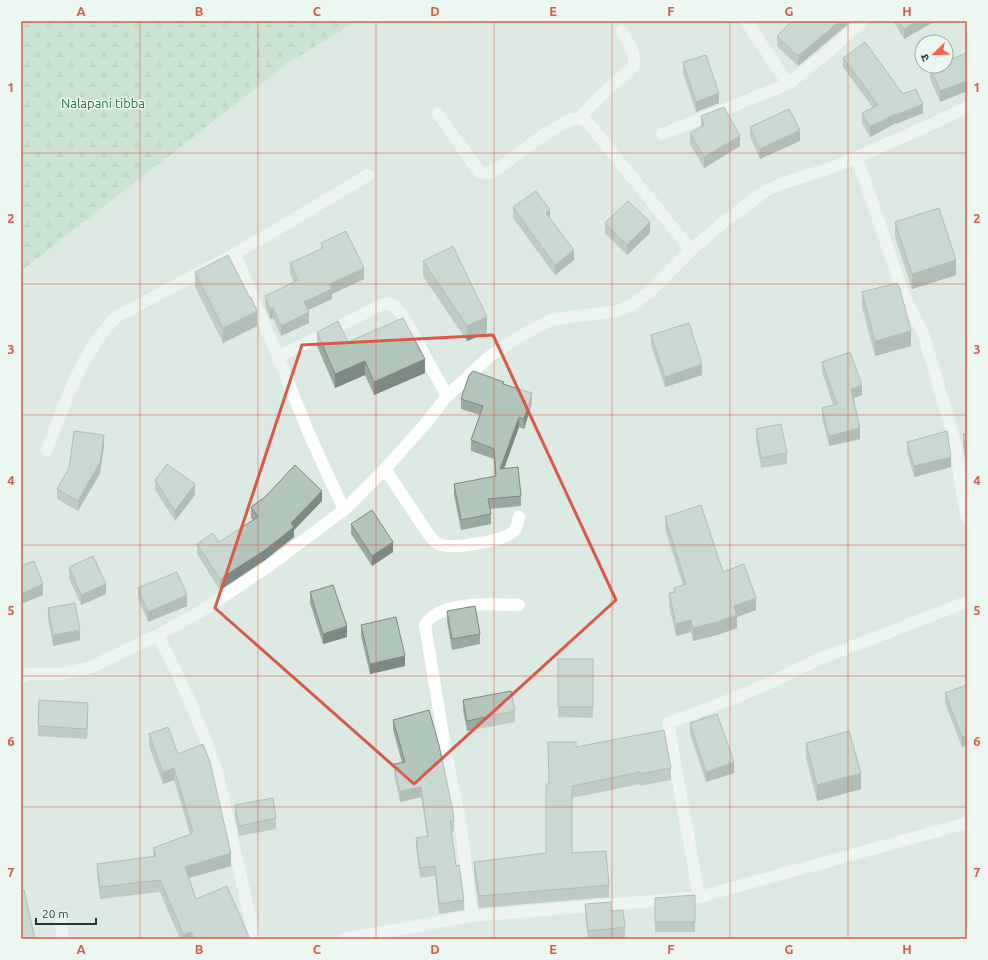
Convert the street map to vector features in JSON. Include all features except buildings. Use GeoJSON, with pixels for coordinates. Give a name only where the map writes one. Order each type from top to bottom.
{"type":"FeatureCollection","features":[{"type":"Feature","properties":{"kind":"street"},"geometry":{"type":"LineString","coordinates":[[746,21],[788,84]]}},
{"type":"Feature","properties":{"kind":"street"},"geometry":{"type":"LineString","coordinates":[[662,134],[788,84],[863,21]]}},
{"type":"Feature","properties":{"kind":"street"},"geometry":{"type":"LineString","coordinates":[[580,118],[597,99],[634,66],[632,50],[622,30]]}},
{"type":"Feature","properties":{"kind":"street"},"geometry":{"type":"LineString","coordinates":[[21,677],[30,674],[61,674],[91,668],[203,610],[269,566],[344,510],[385,469],[426,423],[447,396],[489,357],[520,336],[553,319],[618,311],[635,303],[651,291],[691,250],[724,222],[764,192],[778,185],[829,169],[930,125],[967,107]]}},
{"type":"Feature","properties":{"kind":"street"},"geometry":{"type":"LineString","coordinates":[[438,114],[480,172],[488,173],[497,169],[545,134],[571,120],[580,118],[585,119],[691,250]]}},
{"type":"Feature","properties":{"kind":"street"},"geometry":{"type":"LineString","coordinates":[[856,157],[903,293],[923,333],[955,442],[967,517]]}},
{"type":"Feature","properties":{"kind":"street"},"geometry":{"type":"LineString","coordinates":[[47,450],[67,395],[105,329],[116,317],[235,254],[368,174]]}},
{"type":"Feature","properties":{"kind":"street"},"geometry":{"type":"LineString","coordinates":[[235,254],[310,436],[344,510]]}},
{"type":"Feature","properties":{"kind":"street"},"geometry":{"type":"LineString","coordinates":[[278,357],[383,304],[391,304],[402,314],[447,396]]}},
{"type":"Feature","properties":{"kind":"street"},"geometry":{"type":"LineString","coordinates":[[385,469],[429,535],[435,542],[443,546],[461,546],[507,536],[517,527],[519,517]]}},
{"type":"Feature","properties":{"kind":"street"},"geometry":{"type":"LineString","coordinates":[[699,897],[668,723],[735,698],[817,660],[967,602]]}},
{"type":"Feature","properties":{"kind":"street"},"geometry":{"type":"LineString","coordinates":[[472,916],[460,820],[446,752],[425,625],[429,618],[446,610],[476,605],[519,605]]}},
{"type":"Feature","properties":{"kind":"street"},"geometry":{"type":"LineString","coordinates":[[158,634],[178,673],[208,745],[216,772],[255,939]]}},
{"type":"Feature","properties":{"kind":"street"},"geometry":{"type":"LineString","coordinates":[[344,939],[472,916],[699,897],[967,823]]}},
{"type":"Feature","properties":{"kind":"street"},"geometry":{"type":"LineString","coordinates":[[61,923],[63,939]]}},
{"type":"Feature","properties":{"kind":"highlighted area"},"geometry":{"type":"Polygon","coordinates":[[[493,335],[616,600],[414,784],[215,608],[302,345],[493,335]]]}},
{"type":"Feature","properties":{"kind":"green space","name":"Nalapani tibba"},"geometry":{"type":"Polygon","coordinates":[[[21,21],[357,21],[288,63],[21,271],[21,21]]]}}]}
